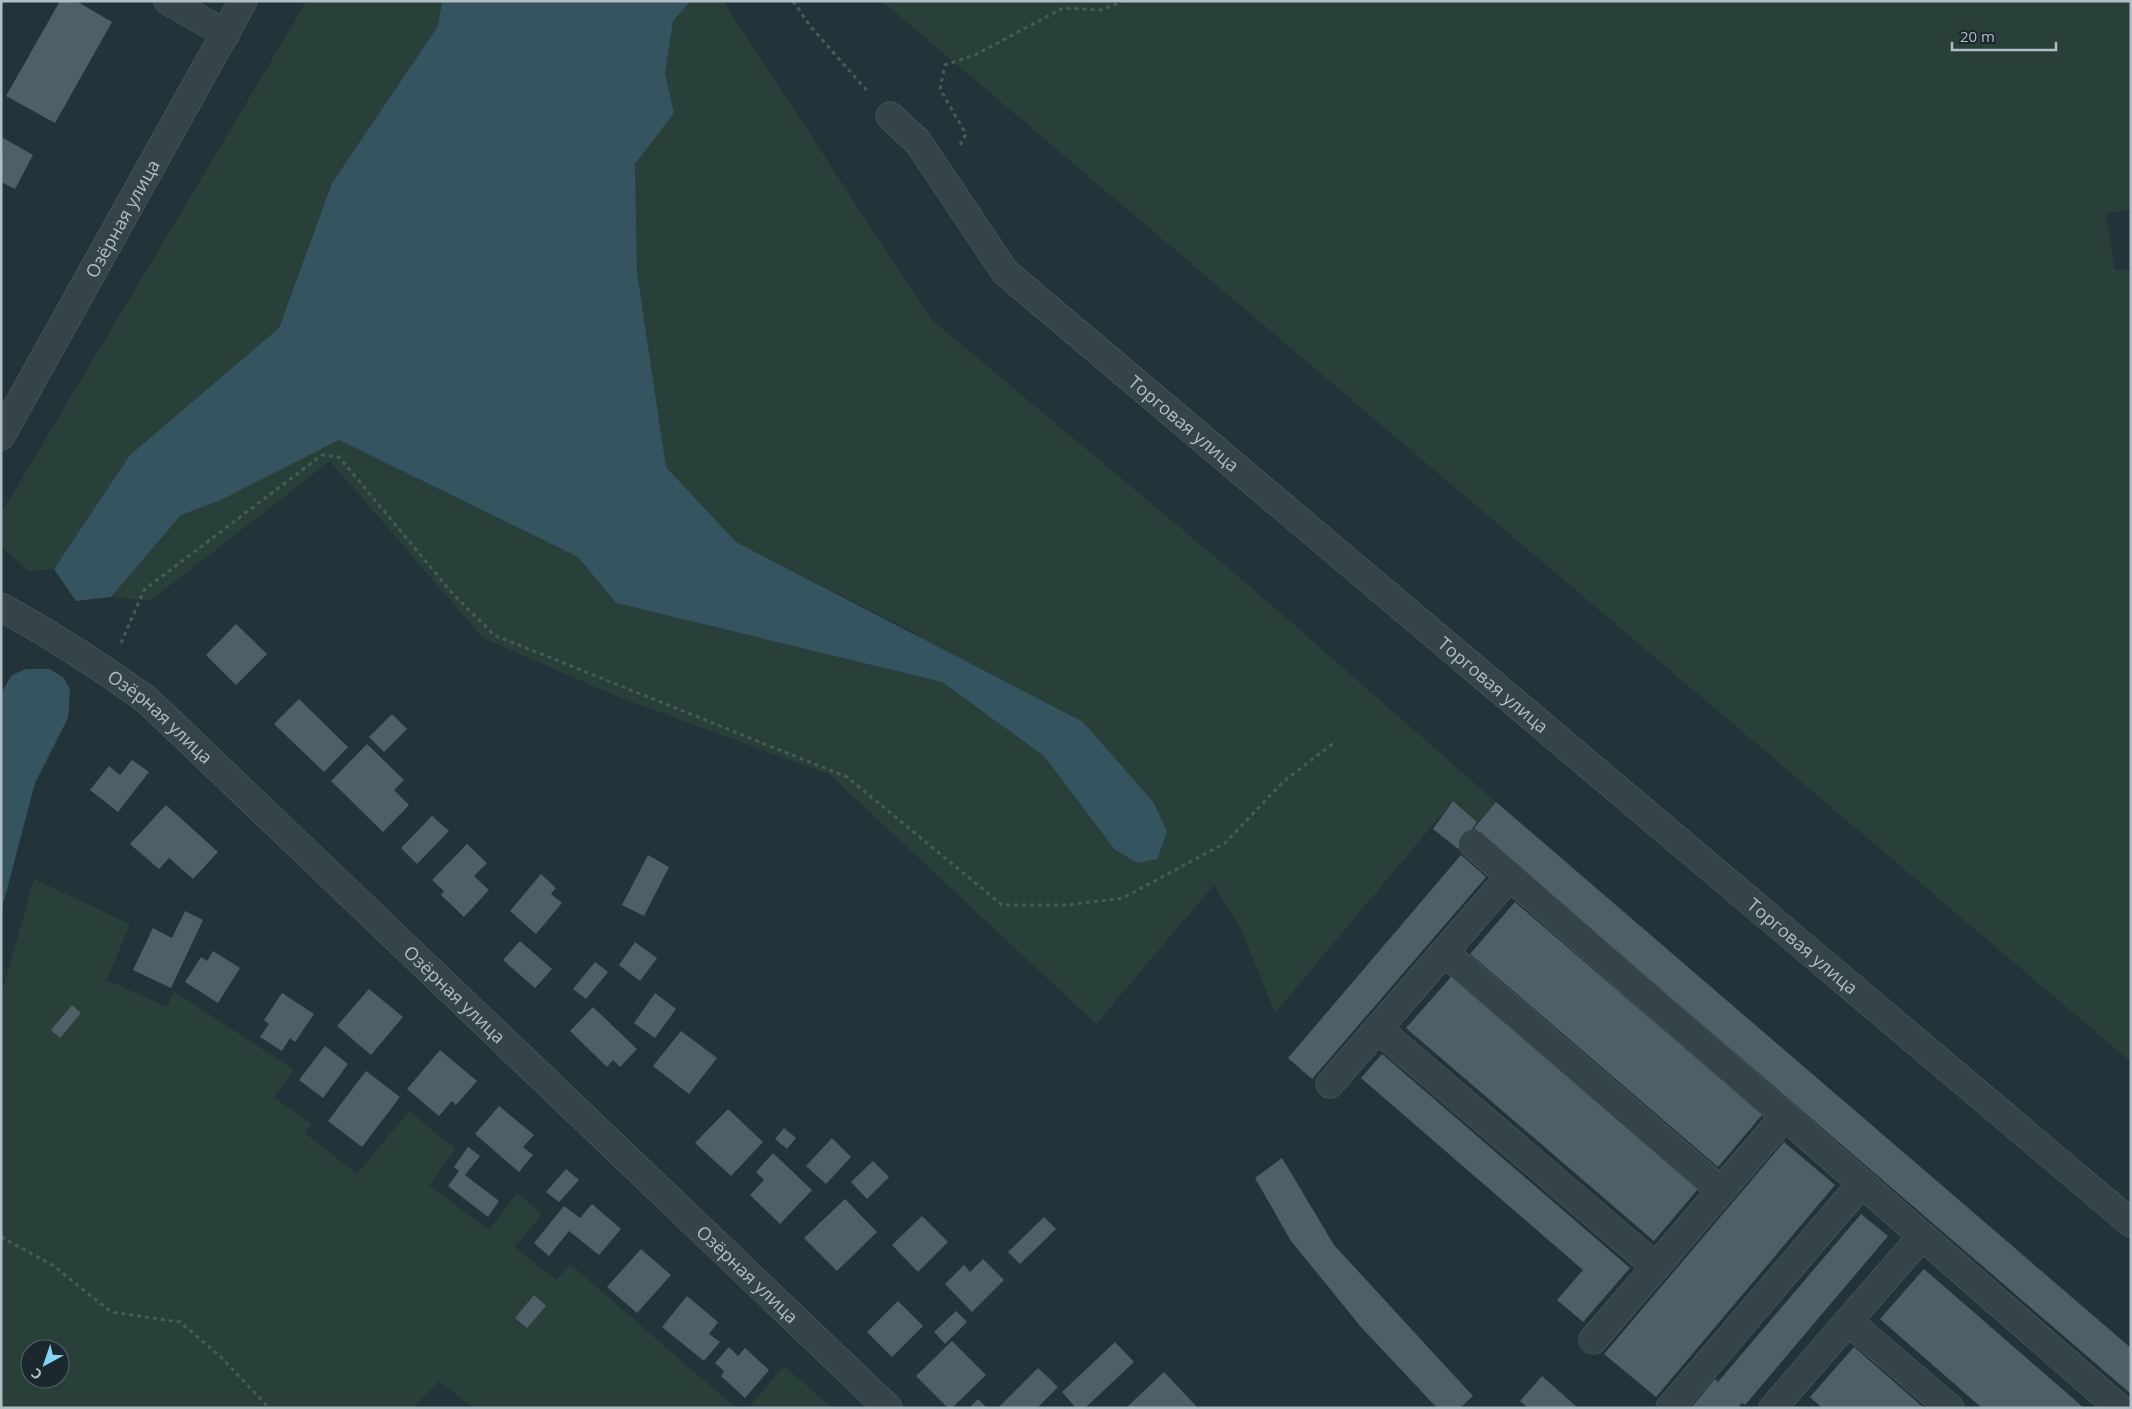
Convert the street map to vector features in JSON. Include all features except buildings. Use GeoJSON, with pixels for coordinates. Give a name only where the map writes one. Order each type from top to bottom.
{"type":"FeatureCollection","features":[{"type":"Feature","properties":{"kind":"street"},"geometry":{"type":"LineString","coordinates":[[168,1],[226,34]]}},
{"type":"Feature","properties":{"kind":"street","name":"Озёрная улица"},"geometry":{"type":"LineString","coordinates":[[1,436],[244,1]]}},
{"type":"Feature","properties":{"kind":"street","name":"Торговая улица"},"geometry":{"type":"LineString","coordinates":[[890,116],[918,142],[1005,272],[2131,1223]]}},
{"type":"Feature","properties":{"kind":"street","name":"Озёрная улица"},"geometry":{"type":"LineString","coordinates":[[1,607],[44,630],[147,700],[888,1408]]}},
{"type":"Feature","properties":{"kind":"street"},"geometry":{"type":"LineString","coordinates":[[1473,844],[2119,1408]]}},
{"type":"Feature","properties":{"kind":"street"},"geometry":{"type":"LineString","coordinates":[[1330,1084],[1510,876]]}},
{"type":"Feature","properties":{"kind":"street"},"geometry":{"type":"LineString","coordinates":[[1444,952],[1721,1190]]}},
{"type":"Feature","properties":{"kind":"street"},"geometry":{"type":"LineString","coordinates":[[1378,1029],[1656,1267]]}},
{"type":"Feature","properties":{"kind":"street"},"geometry":{"type":"LineString","coordinates":[[1594,1340],[1785,1116]]}},
{"type":"Feature","properties":{"kind":"street"},"geometry":{"type":"LineString","coordinates":[[1670,1408],[1862,1184]]}},
{"type":"Feature","properties":{"kind":"street"},"geometry":{"type":"LineString","coordinates":[[1779,1406],[1848,1321],[1922,1236]]}},
{"type":"Feature","properties":{"kind":"street"},"geometry":{"type":"LineString","coordinates":[[1848,1321],[1950,1408]]}},
{"type":"Feature","properties":{"kind":"path"},"geometry":{"type":"LineString","coordinates":[[793,1],[810,26],[890,116]]}},
{"type":"Feature","properties":{"kind":"path"},"geometry":{"type":"LineString","coordinates":[[918,142],[956,153],[966,134],[940,89],[945,65],[975,55],[1063,8],[1101,10],[1124,1]]}},
{"type":"Feature","properties":{"kind":"path"},"geometry":{"type":"LineString","coordinates":[[108,672],[144,590],[322,455],[339,458],[453,594],[494,635],[847,777],[1002,905],[1066,905],[1123,898],[1225,844],[1283,782],[1336,741]]}},
{"type":"Feature","properties":{"kind":"path"},"geometry":{"type":"LineString","coordinates":[[1,1237],[54,1266],[111,1312],[180,1322],[220,1356],[269,1408]]}},
{"type":"Feature","properties":{"kind":"green space"},"geometry":{"type":"Polygon","coordinates":[[[307,1],[442,1],[438,26],[332,183],[279,328],[130,455],[54,569],[28,571],[1,545],[1,514],[307,1]]]}},
{"type":"Feature","properties":{"kind":"green space"},"geometry":{"type":"Polygon","coordinates":[[[691,1],[723,1],[931,319],[1244,581],[1496,802],[1477,822],[1453,801],[1275,1013],[1241,929],[1214,885],[1096,1024],[830,775],[616,696],[483,638],[330,461],[150,601],[111,597],[181,515],[219,501],[339,440],[578,557],[616,603],[942,682],[1044,756],[1115,850],[1157,859],[915,633],[736,542],[666,467],[637,272],[635,164],[674,113],[665,74],[673,21],[691,1]]]}},
{"type":"Feature","properties":{"kind":"green space"},"geometry":{"type":"Polygon","coordinates":[[[882,1],[2131,1],[2131,210],[2106,213],[2115,270],[2131,270],[2131,1062],[882,1]]]}},
{"type":"Feature","properties":{"kind":"green space"},"geometry":{"type":"Polygon","coordinates":[[[34,879],[130,924],[107,980],[167,1007],[174,991],[294,1070],[274,1097],[311,1124],[305,1133],[357,1174],[409,1111],[456,1149],[429,1185],[489,1230],[517,1193],[542,1214],[515,1247],[556,1280],[570,1264],[736,1408],[473,1408],[439,1381],[413,1408],[1,1408],[1,988],[4,986],[34,879]]]}},
{"type":"Feature","properties":{"kind":"green space"},"geometry":{"type":"Polygon","coordinates":[[[784,1366],[830,1406],[829,1408],[748,1408],[784,1366]]]}},
{"type":"Feature","properties":{"kind":"water"},"geometry":{"type":"Polygon","coordinates":[[[442,1],[691,1],[673,21],[665,74],[674,113],[635,164],[637,272],[666,467],[736,542],[1083,722],[1154,803],[1167,832],[1157,859],[1138,863],[1115,850],[1044,756],[942,682],[616,603],[578,557],[339,440],[219,501],[181,515],[111,597],[76,601],[54,569],[130,455],[279,328],[332,183],[438,26],[442,1]]]}},
{"type":"Feature","properties":{"kind":"water"},"geometry":{"type":"Polygon","coordinates":[[[26,669],[50,669],[64,678],[70,690],[68,718],[35,783],[1,912],[1,693],[12,675],[26,669]]]}}]}
